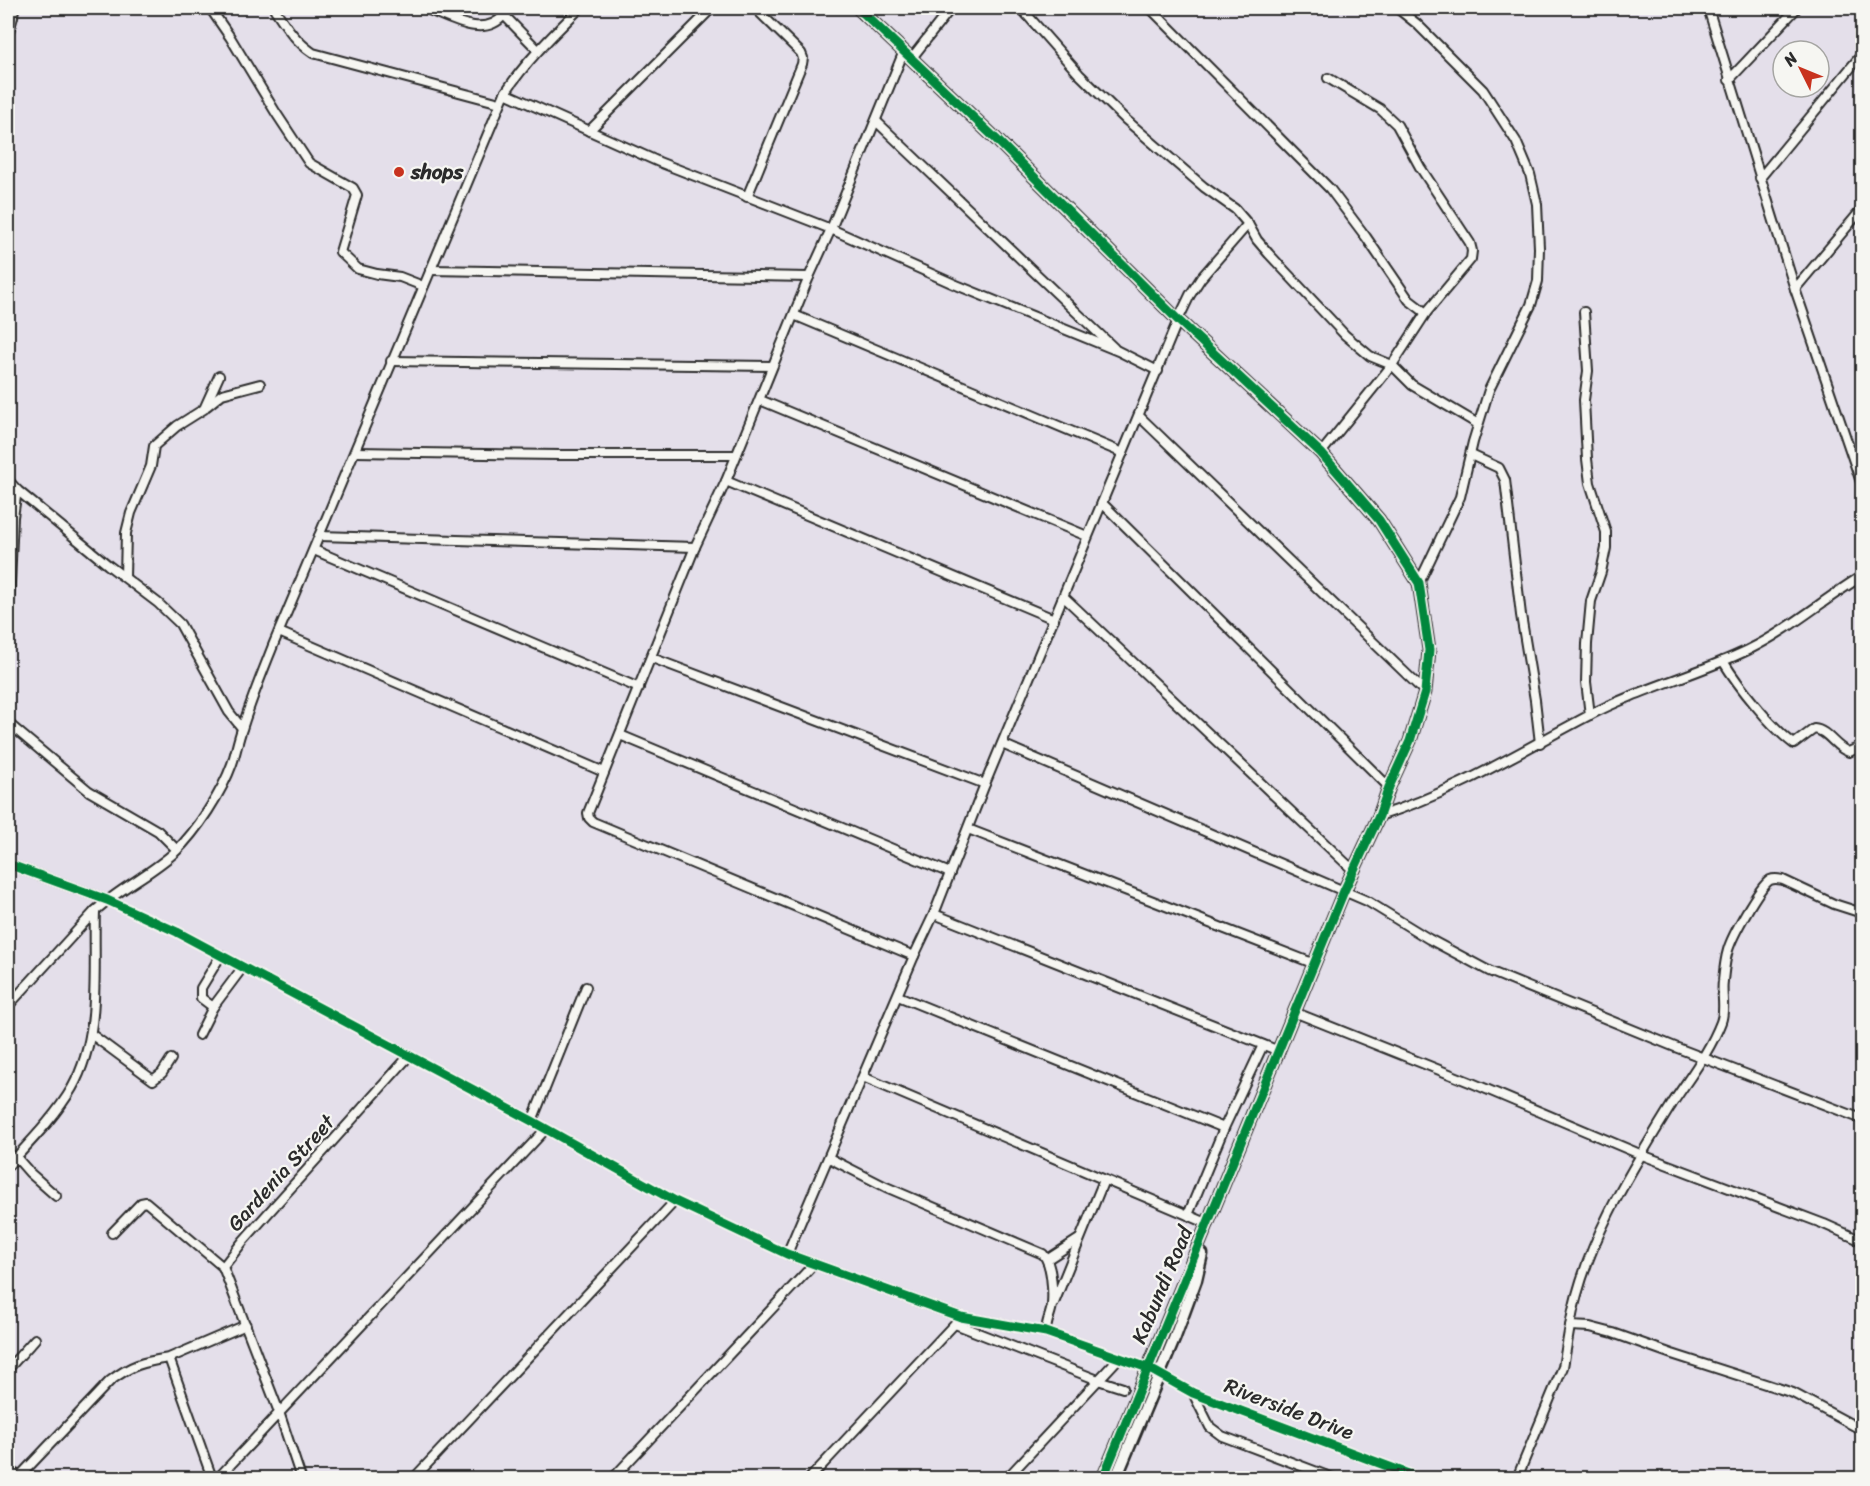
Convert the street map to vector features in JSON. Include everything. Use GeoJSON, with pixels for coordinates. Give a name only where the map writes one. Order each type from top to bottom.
{"type":"FeatureCollection","features":[{"type":"Feature","properties":{"kind":"street"},"geometry":{"type":"LineString","coordinates":[[8,35],[14,8]]}},
{"type":"Feature","properties":{"kind":"street"},"geometry":{"type":"LineString","coordinates":[[210,8],[309,163],[353,188],[356,192],[340,252],[358,269],[400,277],[423,286]]}},
{"type":"Feature","properties":{"kind":"street"},"geometry":{"type":"LineString","coordinates":[[274,8],[290,33],[313,53],[500,103]]}},
{"type":"Feature","properties":{"kind":"street"},"geometry":{"type":"LineString","coordinates":[[424,8],[471,26],[493,25],[504,15]]}},
{"type":"Feature","properties":{"kind":"street"},"geometry":{"type":"LineString","coordinates":[[496,8],[538,50]]}},
{"type":"Feature","properties":{"kind":"street"},"geometry":{"type":"LineString","coordinates":[[8,1006],[95,911],[107,900],[156,868],[177,850],[201,821],[216,795],[231,765],[242,728],[279,632],[500,103],[517,75],[538,50],[580,8]]}},
{"type":"Feature","properties":{"kind":"street"},"geometry":{"type":"LineString","coordinates":[[589,131],[712,8]]}},
{"type":"Feature","properties":{"kind":"street"},"geometry":{"type":"LineString","coordinates":[[747,196],[803,58],[801,53],[755,8]]}},
{"type":"Feature","properties":{"kind":"street"},"geometry":{"type":"LineString","coordinates":[[858,8],[996,139],[1178,320],[1321,453],[1379,520],[1419,583],[1429,650],[1425,692],[1410,741],[1389,787],[1379,816],[1344,891],[1209,1224],[863,1077]]}},
{"type":"Feature","properties":{"kind":"street"},"geometry":{"type":"LineString","coordinates":[[914,956],[593,822],[588,813],[695,547],[726,482],[808,277],[831,229],[876,121],[907,55],[951,8]]}},
{"type":"Feature","properties":{"kind":"street"},"geometry":{"type":"LineString","coordinates":[[1020,8],[1079,74],[1125,119],[1204,187],[1235,209],[1269,254],[1345,335],[1370,356],[1392,365],[1412,385],[1478,424]]}},
{"type":"Feature","properties":{"kind":"street"},"geometry":{"type":"LineString","coordinates":[[1150,8],[1330,189],[1409,300],[1426,313]]}},
{"type":"Feature","properties":{"kind":"street"},"geometry":{"type":"LineString","coordinates":[[1397,8],[1417,24],[1483,90],[1516,141],[1530,174],[1537,204],[1539,248],[1538,281],[1530,305],[1489,390],[1460,496],[1419,583]]}},
{"type":"Feature","properties":{"kind":"street"},"geometry":{"type":"LineString","coordinates":[[1708,8],[1795,289],[1863,484]]}},
{"type":"Feature","properties":{"kind":"street"},"geometry":{"type":"LineString","coordinates":[[1729,80],[1797,8]]}},
{"type":"Feature","properties":{"kind":"street"},"geometry":{"type":"LineString","coordinates":[[1760,178],[1863,54]]}},
{"type":"Feature","properties":{"kind":"street"},"geometry":{"type":"LineString","coordinates":[[1321,453],[1392,365],[1426,313],[1471,259],[1472,251],[1470,243],[1420,167],[1397,125],[1380,109],[1328,78]]}},
{"type":"Feature","properties":{"kind":"street"},"geometry":{"type":"LineString","coordinates":[[505,93],[659,162],[831,229],[954,284],[1118,351],[1158,371]]}},
{"type":"Feature","properties":{"kind":"street"},"geometry":{"type":"LineString","coordinates":[[876,121],[1118,351]]}},
{"type":"Feature","properties":{"kind":"street"},"geometry":{"type":"LineString","coordinates":[[1795,289],[1863,209]]}},
{"type":"Feature","properties":{"kind":"street"},"geometry":{"type":"LineString","coordinates":[[787,1254],[934,914],[985,784],[1178,320],[1201,278],[1248,224]]}},
{"type":"Feature","properties":{"kind":"street"},"geometry":{"type":"LineString","coordinates":[[430,270],[808,277]]}},
{"type":"Feature","properties":{"kind":"street"},"geometry":{"type":"LineString","coordinates":[[1584,312],[1588,371],[1584,400],[1587,459],[1590,483],[1606,532],[1606,548],[1591,601],[1588,633],[1586,682],[1590,715]]}},
{"type":"Feature","properties":{"kind":"street"},"geometry":{"type":"LineString","coordinates":[[794,315],[1123,453]]}},
{"type":"Feature","properties":{"kind":"street"},"geometry":{"type":"LineString","coordinates":[[391,361],[772,366]]}},
{"type":"Feature","properties":{"kind":"street"},"geometry":{"type":"LineString","coordinates":[[204,409],[219,376]]}},
{"type":"Feature","properties":{"kind":"street"},"geometry":{"type":"LineString","coordinates":[[125,577],[126,533],[135,503],[151,466],[154,446],[177,426],[222,394],[260,384]]}},
{"type":"Feature","properties":{"kind":"street"},"geometry":{"type":"LineString","coordinates":[[760,400],[1087,536]]}},
{"type":"Feature","properties":{"kind":"street"},"geometry":{"type":"LineString","coordinates":[[1138,416],[1425,692]]}},
{"type":"Feature","properties":{"kind":"street"},"geometry":{"type":"LineString","coordinates":[[355,452],[559,456],[735,455]]}},
{"type":"Feature","properties":{"kind":"street"},"geometry":{"type":"LineString","coordinates":[[1471,454],[1499,468],[1505,480],[1521,615],[1540,743]]}},
{"type":"Feature","properties":{"kind":"street"},"geometry":{"type":"LineString","coordinates":[[8,480],[17,490],[158,603],[180,624],[229,712],[242,728]]}},
{"type":"Feature","properties":{"kind":"street"},"geometry":{"type":"LineString","coordinates":[[726,482],[1054,619]]}},
{"type":"Feature","properties":{"kind":"street"},"geometry":{"type":"LineString","coordinates":[[8,626],[13,517],[17,490]]}},
{"type":"Feature","properties":{"kind":"street"},"geometry":{"type":"LineString","coordinates":[[1102,503],[1389,787]]}},
{"type":"Feature","properties":{"kind":"street"},"geometry":{"type":"LineString","coordinates":[[319,536],[695,547]]}},
{"type":"Feature","properties":{"kind":"street"},"geometry":{"type":"LineString","coordinates":[[314,550],[639,688]]}},
{"type":"Feature","properties":{"kind":"street"},"geometry":{"type":"LineString","coordinates":[[1379,816],[1433,797],[1484,773],[1590,715],[1750,649],[1863,576]]}},
{"type":"Feature","properties":{"kind":"street"},"geometry":{"type":"LineString","coordinates":[[1064,597],[1354,871]]}},
{"type":"Feature","properties":{"kind":"street"},"geometry":{"type":"LineString","coordinates":[[279,632],[604,772]]}},
{"type":"Feature","properties":{"kind":"street"},"geometry":{"type":"LineString","coordinates":[[652,658],[985,784]]}},
{"type":"Feature","properties":{"kind":"street"},"geometry":{"type":"LineString","coordinates":[[1723,661],[1734,679],[1781,734],[1794,744],[1814,729],[1820,729],[1841,750],[1849,752],[1863,746]]}},
{"type":"Feature","properties":{"kind":"street"},"geometry":{"type":"LineString","coordinates":[[8,723],[89,791],[139,818],[158,831],[177,850]]}},
{"type":"Feature","properties":{"kind":"street"},"geometry":{"type":"LineString","coordinates":[[620,735],[950,873]]}},
{"type":"Feature","properties":{"kind":"street"},"geometry":{"type":"LineString","coordinates":[[1002,744],[1367,901],[1429,939],[1489,971],[1702,1058],[1863,1119]]}},
{"type":"Feature","properties":{"kind":"street"},"geometry":{"type":"LineString","coordinates":[[968,829],[1315,964]]}},
{"type":"Feature","properties":{"kind":"street","name":"Riverside Drive"},"geometry":{"type":"LineString","coordinates":[[8,864],[107,900],[221,955],[532,1121],[675,1201],[787,1254],[962,1317],[1046,1332],[1148,1368],[1193,1393],[1419,1479]]}},
{"type":"Feature","properties":{"kind":"street"},"geometry":{"type":"LineString","coordinates":[[1517,1479],[1563,1367],[1574,1300],[1593,1245],[1642,1155],[1722,1021],[1722,984],[1728,949],[1754,898],[1768,881],[1776,878],[1834,904],[1863,913]]}},
{"type":"Feature","properties":{"kind":"street"},"geometry":{"type":"LineString","coordinates":[[8,1166],[59,1106],[72,1087],[84,1059],[91,1034],[96,961],[95,911]]}},
{"type":"Feature","properties":{"kind":"street"},"geometry":{"type":"LineString","coordinates":[[934,914],[1279,1051]]}},
{"type":"Feature","properties":{"kind":"street"},"geometry":{"type":"LineString","coordinates":[[213,1007],[201,998],[201,988],[221,955]]}},
{"type":"Feature","properties":{"kind":"street"},"geometry":{"type":"LineString","coordinates":[[199,1035],[213,1007],[243,967]]}},
{"type":"Feature","properties":{"kind":"street"},"geometry":{"type":"LineString","coordinates":[[532,1121],[586,987]]}},
{"type":"Feature","properties":{"kind":"street"},"geometry":{"type":"LineString","coordinates":[[898,996],[1224,1128]]}},
{"type":"Feature","properties":{"kind":"street"},"geometry":{"type":"LineString","coordinates":[[1294,1012],[1472,1083],[1642,1155],[1863,1240]]}},
{"type":"Feature","properties":{"kind":"street"},"geometry":{"type":"LineString","coordinates":[[91,1034],[153,1080],[162,1073],[171,1059]]}},
{"type":"Feature","properties":{"kind":"street"},"geometry":{"type":"LineString","coordinates":[[1188,1215],[1224,1128],[1263,1045]]}},
{"type":"Feature","properties":{"kind":"street","name":"Gardenia Street"},"geometry":{"type":"LineString","coordinates":[[223,1267],[409,1056]]}},
{"type":"Feature","properties":{"kind":"street"},"geometry":{"type":"LineString","coordinates":[[218,1479],[546,1129]]}},
{"type":"Feature","properties":{"kind":"street"},"geometry":{"type":"LineString","coordinates":[[16,1157],[56,1196]]}},
{"type":"Feature","properties":{"kind":"street"},"geometry":{"type":"LineString","coordinates":[[829,1158],[886,1187],[1036,1250],[1048,1259],[1052,1307]]}},
{"type":"Feature","properties":{"kind":"street"},"geometry":{"type":"LineString","coordinates":[[1046,1332],[1046,1321],[1104,1179]]}},
{"type":"Feature","properties":{"kind":"street"},"geometry":{"type":"LineString","coordinates":[[414,1479],[675,1201]]}},
{"type":"Feature","properties":{"kind":"street"},"geometry":{"type":"LineString","coordinates":[[112,1233],[141,1203],[146,1202],[223,1267],[279,1412],[301,1479]]}},
{"type":"Feature","properties":{"kind":"street","name":"Kabundi Road"},"geometry":{"type":"LineString","coordinates":[[1103,1479],[1209,1224]]}},
{"type":"Feature","properties":{"kind":"street","name":"Kabundi Road"},"geometry":{"type":"LineString","coordinates":[[1116,1479],[1196,1280],[1209,1224]]}},
{"type":"Feature","properties":{"kind":"street"},"geometry":{"type":"LineString","coordinates":[[1048,1259],[1080,1238]]}},
{"type":"Feature","properties":{"kind":"street"},"geometry":{"type":"LineString","coordinates":[[613,1479],[814,1264]]}},
{"type":"Feature","properties":{"kind":"street"},"geometry":{"type":"LineString","coordinates":[[810,1479],[962,1317]]}},
{"type":"Feature","properties":{"kind":"street"},"geometry":{"type":"LineString","coordinates":[[955,1324],[1123,1388]]}},
{"type":"Feature","properties":{"kind":"street"},"geometry":{"type":"LineString","coordinates":[[8,1468],[19,1478],[110,1381],[127,1368],[169,1358],[246,1325]]}},
{"type":"Feature","properties":{"kind":"street"},"geometry":{"type":"LineString","coordinates":[[1570,1326],[1613,1333],[1793,1393],[1863,1430]]}},
{"type":"Feature","properties":{"kind":"street"},"geometry":{"type":"LineString","coordinates":[[8,1369],[35,1340]]}},
{"type":"Feature","properties":{"kind":"street"},"geometry":{"type":"LineString","coordinates":[[169,1358],[212,1479]]}},
{"type":"Feature","properties":{"kind":"street"},"geometry":{"type":"LineString","coordinates":[[1007,1479],[1118,1359]]}},
{"type":"Feature","properties":{"kind":"street"},"geometry":{"type":"LineString","coordinates":[[1193,1393],[1210,1426],[1222,1436],[1333,1479]]}},
{"type":"Feature","properties":{"kind":"street"},"geometry":{"type":"LineString","coordinates":[[1395,1479],[1405,1473]]}},
{"type":"Feature","properties":{"kind":"cycle path"},"geometry":{"type":"LineString","coordinates":[[858,8],[996,139],[1178,320],[1321,453],[1379,520],[1419,583],[1429,650],[1425,692],[1410,741],[1389,787],[1379,816],[1344,891],[1103,1478]]}},
{"type":"Feature","properties":{"kind":"cycle path"},"geometry":{"type":"LineString","coordinates":[[8,864],[107,900],[177,932],[532,1121],[675,1201],[787,1254],[961,1317],[1046,1332],[1148,1368],[1193,1393],[1419,1478]]}},
{"type":"Feature","properties":{"kind":"place","name":"shops"},"geometry":{"type":"Point","coordinates":[399,172]}}]}
